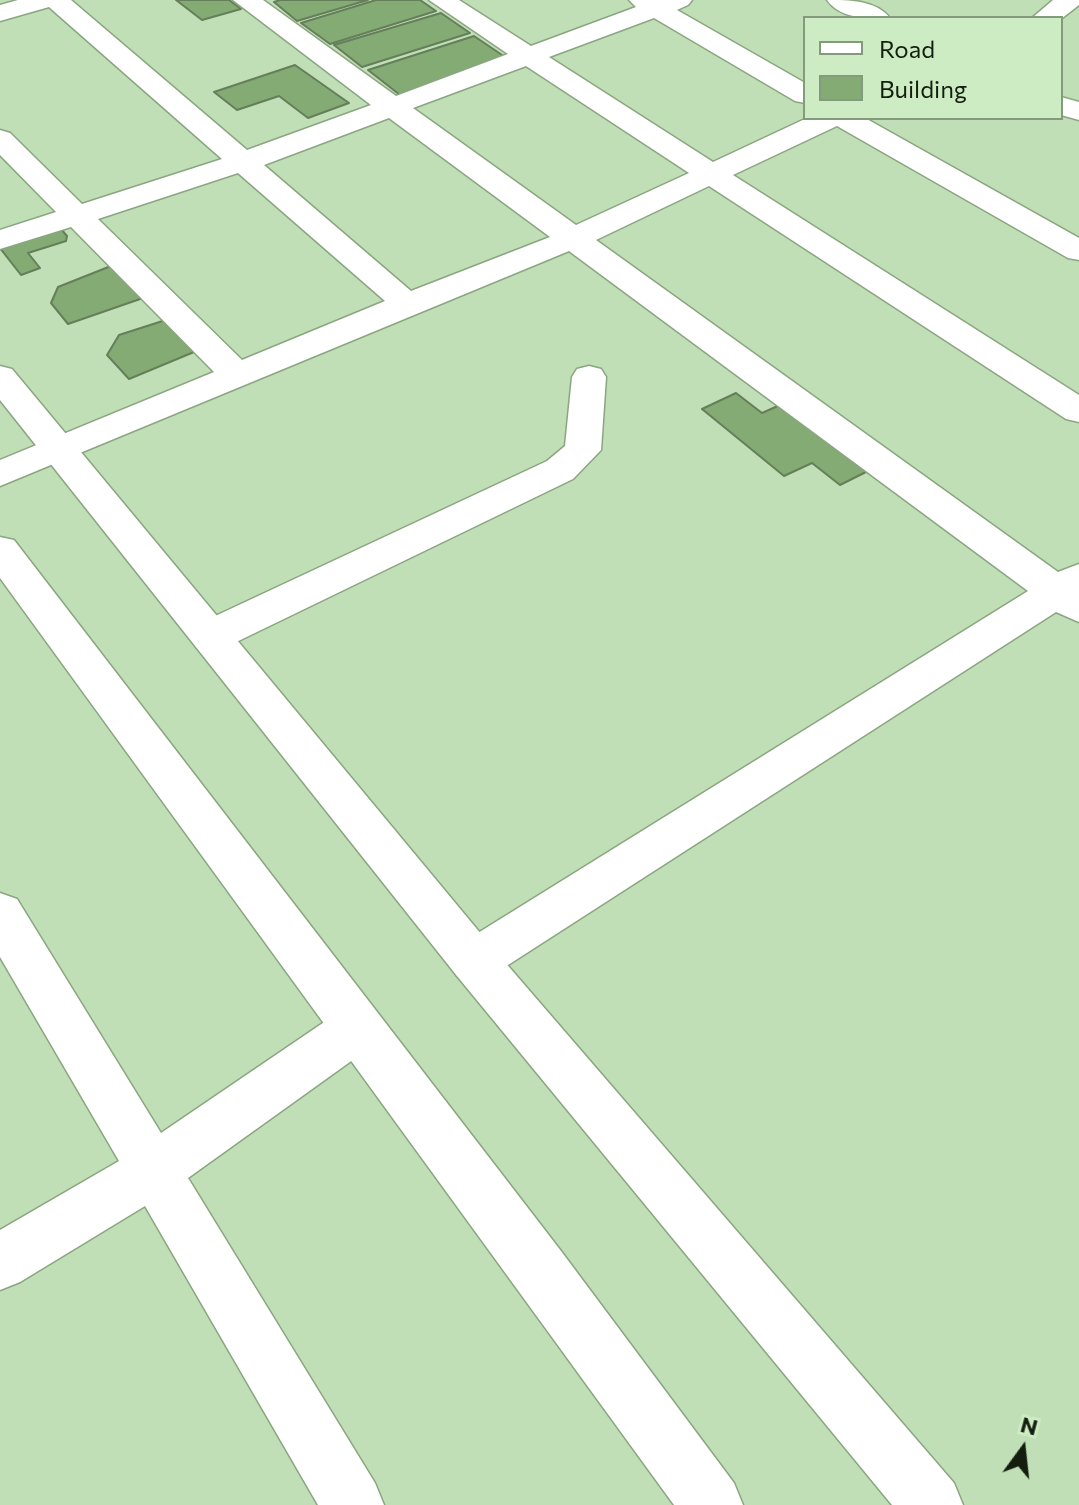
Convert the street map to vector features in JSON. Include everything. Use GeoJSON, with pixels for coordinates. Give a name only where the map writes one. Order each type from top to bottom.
{"type":"FeatureCollection","features":[{"type":"Feature","properties":{"kind":"main road"},"geometry":{"type":"LineString","coordinates":[[0,13],[47,0]]}},
{"type":"Feature","properties":{"kind":"main road"},"geometry":{"type":"LineString","coordinates":[[56,0],[246,161],[407,304]]}},
{"type":"Feature","properties":{"kind":"main road"},"geometry":{"type":"LineString","coordinates":[[246,0],[572,239],[1072,593],[474,961]]}},
{"type":"Feature","properties":{"kind":"main road"},"geometry":{"type":"LineString","coordinates":[[442,0],[1079,411]]}},
{"type":"Feature","properties":{"kind":"main road"},"geometry":{"type":"LineString","coordinates":[[1048,16],[1070,0]]}},
{"type":"Feature","properties":{"kind":"main road"},"geometry":{"type":"LineString","coordinates":[[0,240],[246,161],[659,3],[803,94]]}},
{"type":"Feature","properties":{"kind":"main road"},"geometry":{"type":"LineString","coordinates":[[0,474],[407,304],[572,239],[826,120]]}},
{"type":"Feature","properties":{"kind":"main road"},"geometry":{"type":"LineString","coordinates":[[848,120],[1079,251]]}},
{"type":"Feature","properties":{"kind":"main road"},"geometry":{"type":"LineString","coordinates":[[0,139],[238,376]]}},
{"type":"Feature","properties":{"kind":"main road"},"geometry":{"type":"LineString","coordinates":[[0,377],[474,961],[932,1505]]}},
{"type":"Feature","properties":{"kind":"main road"},"geometry":{"type":"LineString","coordinates":[[211,636],[560,470],[583,450],[589,377]]}},
{"type":"Feature","properties":{"kind":"main road"},"geometry":{"type":"LineString","coordinates":[[0,550],[541,1271],[712,1505]]}},
{"type":"Feature","properties":{"kind":"main road"},"geometry":{"type":"LineString","coordinates":[[0,913],[353,1505]]}},
{"type":"Feature","properties":{"kind":"main road"},"geometry":{"type":"LineString","coordinates":[[0,1262],[152,1171],[357,1028]]}},
{"type":"Feature","properties":{"kind":"building"},"geometry":{"type":"Polygon","coordinates":[[[176,0],[229,0],[241,9],[202,20],[176,0]]]}},
{"type":"Feature","properties":{"kind":"building"},"geometry":{"type":"Polygon","coordinates":[[[368,0],[297,21],[274,2],[368,0]]]}},
{"type":"Feature","properties":{"kind":"building"},"geometry":{"type":"Polygon","coordinates":[[[376,0],[420,0],[436,11],[330,44],[301,23],[376,0]]]}},
{"type":"Feature","properties":{"kind":"building"},"geometry":{"type":"Polygon","coordinates":[[[441,13],[470,33],[362,67],[334,45],[441,13]]]}},
{"type":"Feature","properties":{"kind":"building"},"geometry":{"type":"Polygon","coordinates":[[[474,36],[508,59],[400,95],[368,70],[474,36]]]}},
{"type":"Feature","properties":{"kind":"building"},"geometry":{"type":"Polygon","coordinates":[[[295,65],[349,103],[308,118],[279,96],[237,110],[214,92],[295,65]]]}},
{"type":"Feature","properties":{"kind":"building"},"geometry":{"type":"Polygon","coordinates":[[[61,229],[67,236],[66,241],[28,253],[40,268],[21,275],[0,248],[61,229]]]}},
{"type":"Feature","properties":{"kind":"building"},"geometry":{"type":"Polygon","coordinates":[[[126,260],[143,298],[68,324],[51,303],[58,287],[126,260]]]}},
{"type":"Feature","properties":{"kind":"building"},"geometry":{"type":"Polygon","coordinates":[[[175,317],[202,331],[194,352],[129,379],[107,355],[119,335],[175,317]]]}},
{"type":"Feature","properties":{"kind":"building"},"geometry":{"type":"Polygon","coordinates":[[[736,393],[762,413],[789,401],[876,467],[840,485],[812,463],[784,476],[702,409],[736,393]]]}}]}
